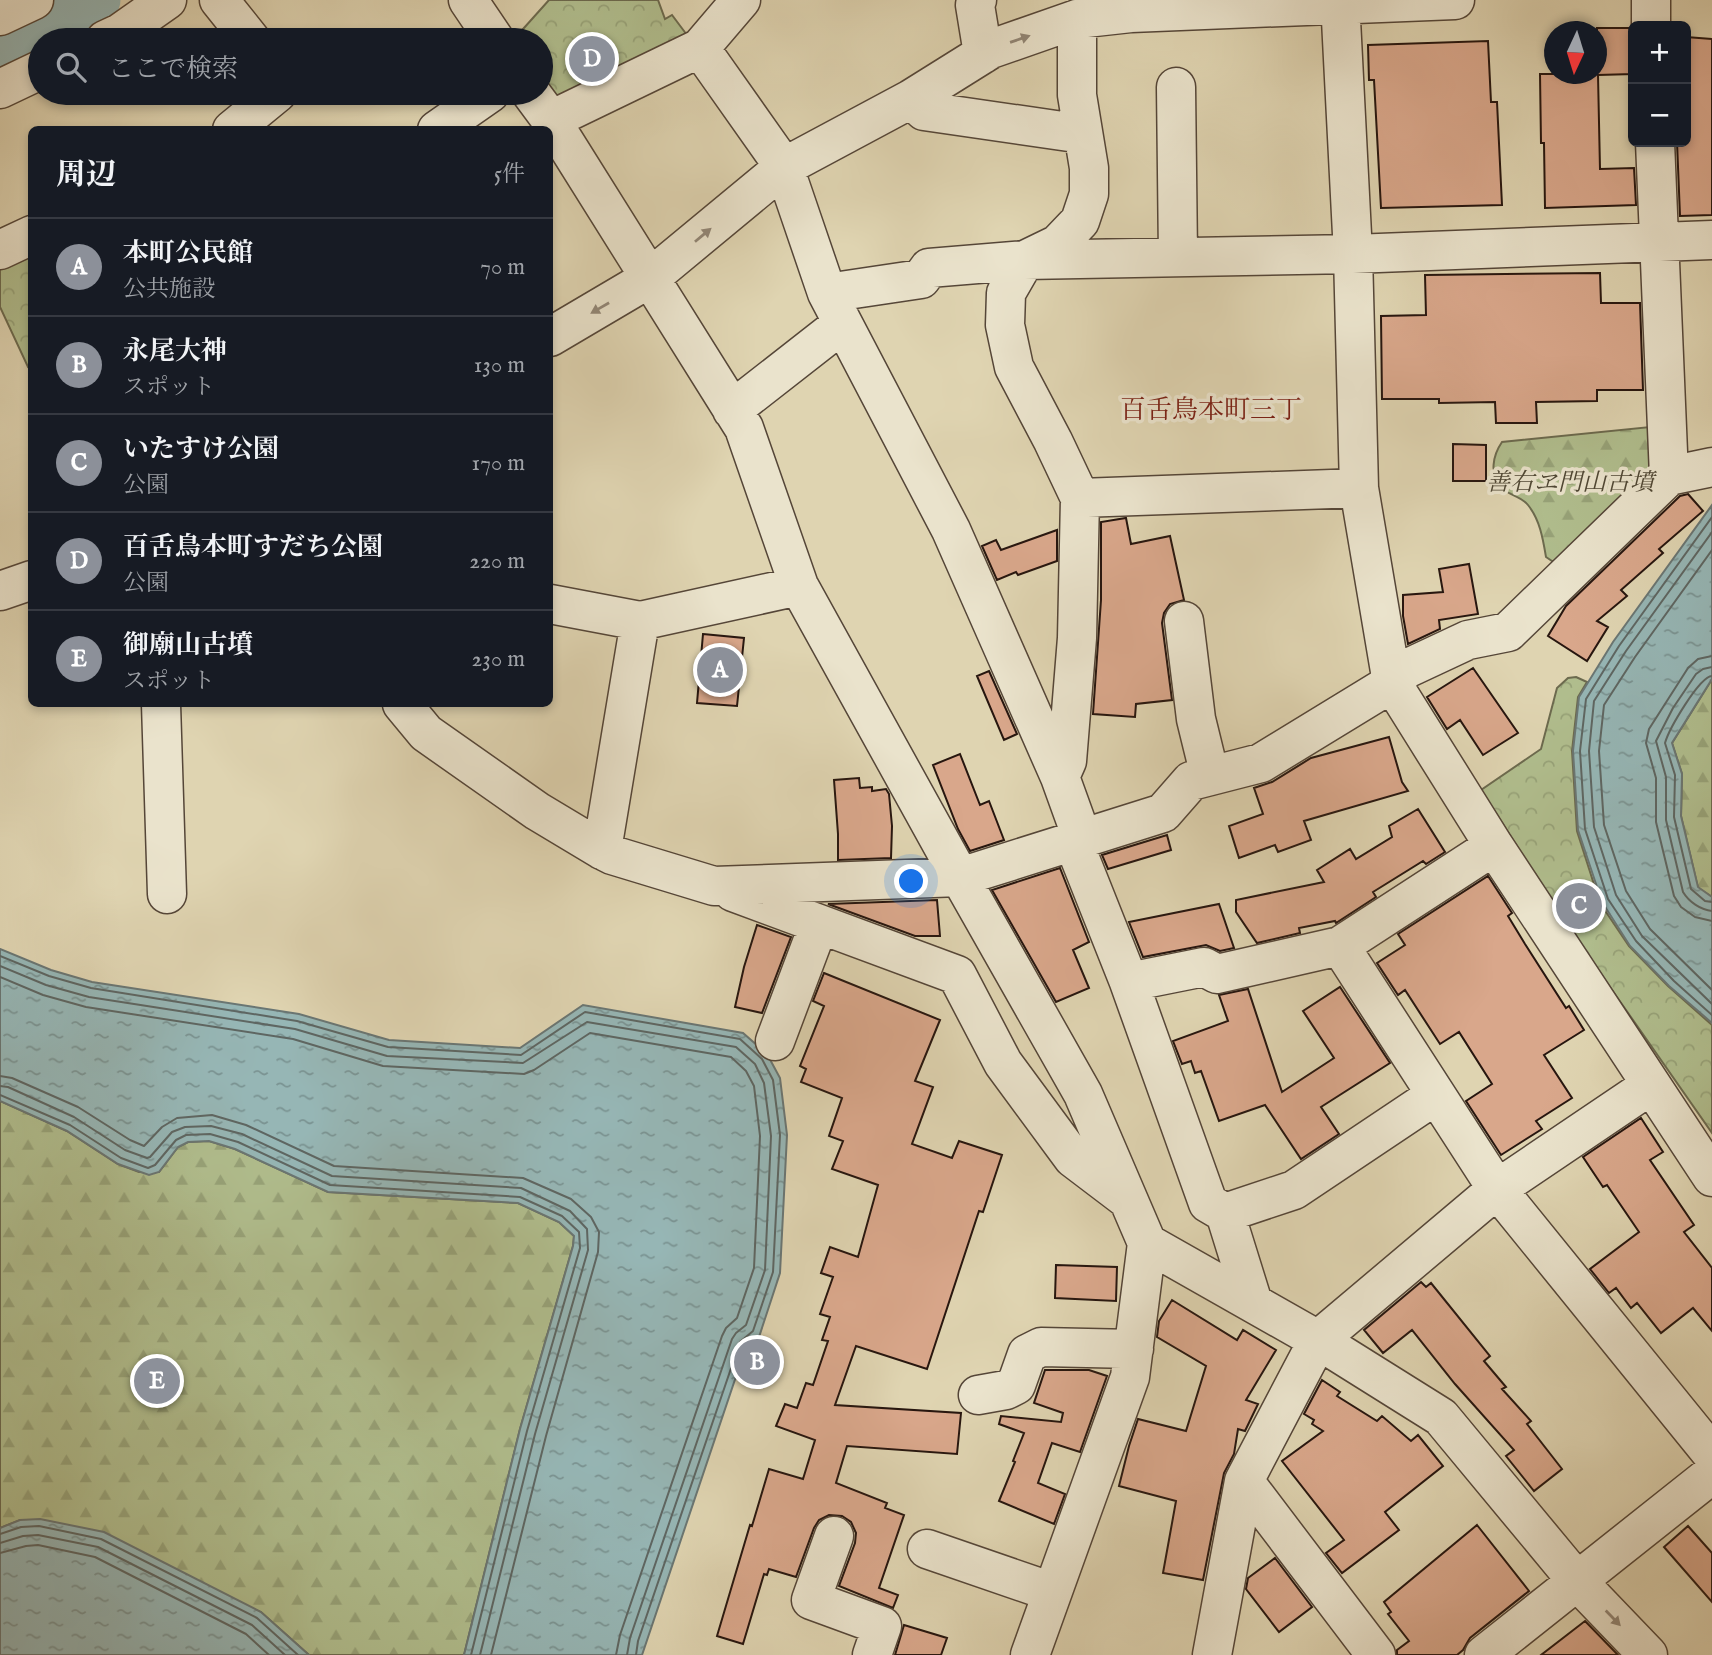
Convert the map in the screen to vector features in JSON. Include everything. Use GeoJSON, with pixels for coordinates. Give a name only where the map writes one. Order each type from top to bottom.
{"type":"FeatureCollection","features":[{"type":"Feature","properties":{"kind":"street"},"geometry":{"type":"LineString","coordinates":[[0,16],[34,0]]}},
{"type":"Feature","properties":{"kind":"street"},"geometry":{"type":"LineString","coordinates":[[127,28],[167,0]]}},
{"type":"Feature","properties":{"kind":"street"},"geometry":{"type":"LineString","coordinates":[[219,0],[241,28]]}},
{"type":"Feature","properties":{"kind":"street"},"geometry":{"type":"LineString","coordinates":[[468,0],[487,28]]}},
{"type":"Feature","properties":{"kind":"street"},"geometry":{"type":"LineString","coordinates":[[553,101],[700,48],[741,0]]}},
{"type":"Feature","properties":{"kind":"street"},"geometry":{"type":"LineString","coordinates":[[976,0],[983,54]]}},
{"type":"Feature","properties":{"kind":"street"},"geometry":{"type":"LineString","coordinates":[[553,335],[650,278],[784,167],[911,99],[991,49],[1077,19],[1131,7],[1455,0]]}},
{"type":"Feature","properties":{"kind":"street"},"geometry":{"type":"LineString","coordinates":[[1651,0],[1651,21]]}},
{"type":"Feature","properties":{"kind":"street"},"geometry":{"type":"LineString","coordinates":[[1340,2],[1353,254],[1359,488],[1392,683],[1494,846],[1712,1177]]}},
{"type":"Feature","properties":{"kind":"street"},"geometry":{"type":"LineString","coordinates":[[1059,777],[1066,761],[1077,638],[1080,498],[1014,368],[1005,325],[1006,293],[1025,260],[1058,244],[1080,221],[1089,194],[1089,168],[1077,95],[1077,19]]}},
{"type":"Feature","properties":{"kind":"street"},"geometry":{"type":"LineString","coordinates":[[700,48],[784,167],[835,308],[951,530],[1059,777],[1077,840],[1208,1203],[1225,1213],[1253,1303]]}},
{"type":"Feature","properties":{"kind":"street"},"geometry":{"type":"LineString","coordinates":[[0,89],[28,76]]}},
{"type":"Feature","properties":{"kind":"street"},"geometry":{"type":"LineString","coordinates":[[1176,87],[1178,256]]}},
{"type":"Feature","properties":{"kind":"street"},"geometry":{"type":"LineString","coordinates":[[911,99],[924,111],[1083,134]]}},
{"type":"Feature","properties":{"kind":"street"},"geometry":{"type":"LineString","coordinates":[[237,126],[262,105]]}},
{"type":"Feature","properties":{"kind":"street"},"geometry":{"type":"LineString","coordinates":[[443,126],[473,105]]}},
{"type":"Feature","properties":{"kind":"street"},"geometry":{"type":"LineString","coordinates":[[540,106],[553,126]]}},
{"type":"Feature","properties":{"kind":"street"},"geometry":{"type":"LineString","coordinates":[[553,126],[744,428],[799,586],[1083,1094],[1147,1243],[1130,1377],[1030,1655]]}},
{"type":"Feature","properties":{"kind":"street"},"geometry":{"type":"LineString","coordinates":[[1655,147],[1669,476]]}},
{"type":"Feature","properties":{"kind":"street"},"geometry":{"type":"LineString","coordinates":[[0,250],[28,237]]}},
{"type":"Feature","properties":{"kind":"street"},"geometry":{"type":"LineString","coordinates":[[732,410],[835,308],[921,279],[929,268],[1025,260],[1353,254],[1712,240]]}},
{"type":"Feature","properties":{"kind":"street"},"geometry":{"type":"LineString","coordinates":[[713,886],[960,877],[1163,813],[1191,781],[1261,763],[1392,683],[1406,669],[1468,640],[1508,632],[1669,476],[1712,467]]}},
{"type":"Feature","properties":{"kind":"street"},"geometry":{"type":"LineString","coordinates":[[1080,498],[1359,488]]}},
{"type":"Feature","properties":{"kind":"street"},"geometry":{"type":"LineString","coordinates":[[0,591],[28,581]]}},
{"type":"Feature","properties":{"kind":"street"},"geometry":{"type":"LineString","coordinates":[[553,605],[640,621],[799,586]]}},
{"type":"Feature","properties":{"kind":"street"},"geometry":{"type":"LineString","coordinates":[[602,850],[640,621]]}},
{"type":"Feature","properties":{"kind":"street"},"geometry":{"type":"LineString","coordinates":[[1184,621],[1196,719],[1210,776]]}},
{"type":"Feature","properties":{"kind":"street"},"geometry":{"type":"LineString","coordinates":[[161,707],[167,894]]}},
{"type":"Feature","properties":{"kind":"street"},"geometry":{"type":"LineString","coordinates":[[404,707],[426,733],[537,811],[612,855],[713,886],[957,975],[1003,1063],[1073,1158],[1129,1201]]}},
{"type":"Feature","properties":{"kind":"street"},"geometry":{"type":"LineString","coordinates":[[1129,982],[1204,967],[1217,974],[1340,946],[1494,846]]}},
{"type":"Feature","properties":{"kind":"street"},"geometry":{"type":"LineString","coordinates":[[775,1041],[819,924]]}},
{"type":"Feature","properties":{"kind":"street"},"geometry":{"type":"LineString","coordinates":[[1340,946],[1497,1189],[1712,1454]]}},
{"type":"Feature","properties":{"kind":"street"},"geometry":{"type":"LineString","coordinates":[[1212,1655],[1244,1481],[1318,1340],[1497,1189],[1651,1085]]}},
{"type":"Feature","properties":{"kind":"street"},"geometry":{"type":"LineString","coordinates":[[1225,1213],[1294,1190],[1436,1095]]}},
{"type":"Feature","properties":{"kind":"street"},"geometry":{"type":"LineString","coordinates":[[1147,1243],[1318,1340],[1441,1417],[1577,1581],[1648,1655]]}},
{"type":"Feature","properties":{"kind":"street"},"geometry":{"type":"LineString","coordinates":[[978,1395],[1006,1390],[1016,1385],[1027,1354],[1041,1347],[1135,1349]]}},
{"type":"Feature","properties":{"kind":"street"},"geometry":{"type":"LineString","coordinates":[[1485,1655],[1712,1474]]}},
{"type":"Feature","properties":{"kind":"street"},"geometry":{"type":"LineString","coordinates":[[1244,1481],[1376,1655]]}},
{"type":"Feature","properties":{"kind":"street"},"geometry":{"type":"LineString","coordinates":[[834,1536],[811,1600],[882,1626],[872,1655]]}},
{"type":"Feature","properties":{"kind":"street"},"geometry":{"type":"LineString","coordinates":[[927,1549],[1052,1592]]}},
{"type":"Feature","properties":{"kind":"green space"},"geometry":{"type":"Polygon","coordinates":[[[549,0],[658,0],[665,19],[672,15],[687,35],[554,98],[553,28],[524,28],[549,0]]]}},
{"type":"Feature","properties":{"kind":"green space"},"geometry":{"type":"Polygon","coordinates":[[[28,254],[28,367],[0,307],[0,267],[28,254]]]}},
{"type":"Feature","properties":{"kind":"green space","name":"善右ヱ門山古墳"},"geometry":{"type":"Polygon","coordinates":[[[1650,427],[1652,468],[1559,561],[1546,557],[1540,530],[1532,511],[1525,502],[1504,490],[1497,482],[1495,459],[1502,442],[1650,427]]]}},
{"type":"Feature","properties":{"kind":"green space"},"geometry":{"type":"Polygon","coordinates":[[[1576,677],[1587,682],[1578,697],[1572,751],[1577,831],[1600,903],[1629,946],[1712,1025],[1712,1133],[1577,940],[1481,790],[1541,749],[1557,688],[1568,678],[1576,677]]]}},
{"type":"Feature","properties":{"kind":"green space"},"geometry":{"type":"Polygon","coordinates":[[[1712,679],[1712,897],[1698,888],[1681,816],[1682,774],[1672,743],[1712,679]]]}},
{"type":"Feature","properties":{"kind":"green space"},"geometry":{"type":"Polygon","coordinates":[[[0,1101],[67,1131],[118,1164],[139,1172],[159,1172],[178,1147],[188,1142],[209,1141],[235,1149],[328,1192],[518,1203],[559,1222],[574,1236],[520,1429],[464,1655],[309,1655],[261,1612],[20,1520],[0,1528],[0,1101]]]}},
{"type":"Feature","properties":{"kind":"water"},"geometry":{"type":"Polygon","coordinates":[[[1712,505],[1712,679],[1672,743],[1682,774],[1681,816],[1698,887],[1712,897],[1712,1023],[1669,986],[1630,946],[1602,902],[1578,830],[1573,751],[1579,697],[1613,642],[1712,505]]]}},
{"type":"Feature","properties":{"kind":"water"},"geometry":{"type":"Polygon","coordinates":[[[0,949],[51,970],[92,982],[299,1014],[389,1040],[520,1048],[583,1005],[743,1033],[767,1054],[780,1078],[787,1135],[780,1273],[759,1337],[747,1344],[642,1655],[464,1655],[520,1429],[574,1236],[559,1222],[518,1203],[328,1192],[235,1149],[209,1141],[188,1142],[178,1147],[159,1172],[149,1175],[118,1164],[67,1131],[0,1101],[0,949]]]}},
{"type":"Feature","properties":{"kind":"water"},"geometry":{"type":"Polygon","coordinates":[[[40,1519],[104,1532],[261,1612],[309,1655],[0,1655],[0,1528],[20,1520],[40,1519]]]}},
{"type":"Feature","properties":{"kind":"building"},"geometry":{"type":"Polygon","coordinates":[[[1607,28],[1628,28],[1628,74],[1607,75],[1607,28]]]}},
{"type":"Feature","properties":{"kind":"building"},"geometry":{"type":"Polygon","coordinates":[[[1691,37],[1712,39],[1712,215],[1680,216],[1677,147],[1691,147],[1691,37]]]}},
{"type":"Feature","properties":{"kind":"building"},"geometry":{"type":"Polygon","coordinates":[[[1488,41],[1491,102],[1497,102],[1502,205],[1381,208],[1374,80],[1369,80],[1368,45],[1488,41]]]}},
{"type":"Feature","properties":{"kind":"building"},"geometry":{"type":"Polygon","coordinates":[[[1540,74],[1544,74],[1544,84],[1598,84],[1600,169],[1634,168],[1636,205],[1545,208],[1540,74]]]}},
{"type":"Feature","properties":{"kind":"building"},"geometry":{"type":"Polygon","coordinates":[[[1600,273],[1601,303],[1640,303],[1643,390],[1597,390],[1597,401],[1536,402],[1537,423],[1496,423],[1495,402],[1439,403],[1439,399],[1382,399],[1381,316],[1426,315],[1425,275],[1600,273]]]}},
{"type":"Feature","properties":{"kind":"building"},"geometry":{"type":"Polygon","coordinates":[[[1453,444],[1486,445],[1486,481],[1453,481],[1453,444]]]}},
{"type":"Feature","properties":{"kind":"building"},"geometry":{"type":"Polygon","coordinates":[[[1688,494],[1703,511],[1659,549],[1663,553],[1621,590],[1627,596],[1597,621],[1608,627],[1587,661],[1548,636],[1566,606],[1680,496],[1688,494]]]}},
{"type":"Feature","properties":{"kind":"building"},"geometry":{"type":"Polygon","coordinates":[[[1126,518],[1131,544],[1170,536],[1184,600],[1170,604],[1162,623],[1172,700],[1136,704],[1135,717],[1093,714],[1101,600],[1101,522],[1126,518]]]}},
{"type":"Feature","properties":{"kind":"building"},"geometry":{"type":"Polygon","coordinates":[[[1057,530],[1057,561],[997,580],[982,546],[996,540],[1001,550],[1057,530]]]}},
{"type":"Feature","properties":{"kind":"building"},"geometry":{"type":"Polygon","coordinates":[[[1469,564],[1478,614],[1439,620],[1440,629],[1408,644],[1403,616],[1403,595],[1443,592],[1439,569],[1469,564]]]}},
{"type":"Feature","properties":{"kind":"building"},"geometry":{"type":"Polygon","coordinates":[[[703,634],[744,638],[737,706],[697,703],[703,634]]]}},
{"type":"Feature","properties":{"kind":"building"},"geometry":{"type":"Polygon","coordinates":[[[1473,668],[1518,733],[1483,755],[1460,720],[1447,729],[1427,697],[1473,668]]]}},
{"type":"Feature","properties":{"kind":"building"},"geometry":{"type":"Polygon","coordinates":[[[989,671],[1017,734],[1004,740],[977,676],[989,671]]]}},
{"type":"Feature","properties":{"kind":"building"},"geometry":{"type":"Polygon","coordinates":[[[1389,737],[1402,782],[1408,791],[1304,821],[1311,840],[1278,852],[1275,845],[1239,858],[1229,826],[1263,814],[1254,788],[1272,782],[1311,758],[1389,737]]]}},
{"type":"Feature","properties":{"kind":"building"},"geometry":{"type":"Polygon","coordinates":[[[960,754],[980,805],[989,801],[1004,840],[970,851],[958,829],[933,765],[960,754]]]}},
{"type":"Feature","properties":{"kind":"building"},"geometry":{"type":"Polygon","coordinates":[[[859,778],[860,788],[872,787],[872,791],[886,789],[889,794],[891,858],[838,860],[834,780],[859,778]]]}},
{"type":"Feature","properties":{"kind":"building"},"geometry":{"type":"Polygon","coordinates":[[[1418,809],[1445,852],[1426,864],[1423,861],[1373,892],[1376,897],[1336,923],[1335,921],[1299,928],[1300,933],[1257,943],[1236,912],[1236,900],[1324,882],[1317,870],[1350,849],[1356,859],[1392,837],[1389,826],[1418,809]]]}},
{"type":"Feature","properties":{"kind":"building"},"geometry":{"type":"Polygon","coordinates":[[[1167,835],[1171,850],[1108,869],[1102,855],[1167,835]]]}},
{"type":"Feature","properties":{"kind":"building"},"geometry":{"type":"Polygon","coordinates":[[[1060,868],[1089,942],[1073,950],[1089,988],[1056,1002],[992,890],[1060,868]]]}},
{"type":"Feature","properties":{"kind":"building"},"geometry":{"type":"Polygon","coordinates":[[[1488,876],[1512,913],[1508,916],[1525,944],[1566,1008],[1569,1006],[1584,1030],[1544,1055],[1572,1098],[1536,1121],[1542,1129],[1501,1155],[1466,1101],[1492,1084],[1459,1032],[1440,1044],[1405,990],[1398,995],[1377,963],[1405,945],[1398,934],[1488,876]]]}},
{"type":"Feature","properties":{"kind":"building"},"geometry":{"type":"Polygon","coordinates":[[[937,900],[940,936],[915,936],[828,904],[937,900]]]}},
{"type":"Feature","properties":{"kind":"building"},"geometry":{"type":"Polygon","coordinates":[[[1219,904],[1234,948],[1220,951],[1206,945],[1143,957],[1129,922],[1219,904]]]}},
{"type":"Feature","properties":{"kind":"building"},"geometry":{"type":"Polygon","coordinates":[[[757,925],[791,937],[762,1013],[735,1007],[757,925]]]}},
{"type":"Feature","properties":{"kind":"building"},"geometry":{"type":"Polygon","coordinates":[[[824,973],[940,1020],[915,1081],[933,1087],[912,1144],[952,1158],[959,1141],[1002,1155],[983,1212],[979,1211],[927,1369],[856,1346],[835,1405],[961,1413],[957,1454],[847,1446],[836,1483],[887,1503],[885,1508],[904,1515],[879,1588],[898,1595],[893,1608],[839,1586],[855,1543],[856,1533],[851,1522],[842,1516],[829,1515],[819,1520],[814,1528],[796,1577],[769,1569],[767,1575],[764,1574],[743,1644],[717,1636],[769,1469],[803,1479],[815,1440],[776,1426],[785,1404],[797,1408],[806,1383],[813,1385],[828,1341],[822,1340],[830,1317],[820,1314],[833,1277],[821,1273],[830,1247],[858,1257],[878,1185],[832,1169],[843,1141],[829,1136],[842,1098],[801,1082],[806,1069],[800,1066],[824,1006],[813,1001],[824,973]]]}},
{"type":"Feature","properties":{"kind":"building"},"geometry":{"type":"Polygon","coordinates":[[[1340,987],[1390,1063],[1321,1107],[1339,1134],[1301,1159],[1265,1105],[1219,1121],[1201,1071],[1195,1073],[1191,1061],[1182,1064],[1173,1041],[1228,1021],[1219,995],[1248,989],[1282,1092],[1334,1058],[1303,1011],[1340,987]]]}},
{"type":"Feature","properties":{"kind":"building"},"geometry":{"type":"Polygon","coordinates":[[[1641,1118],[1663,1152],[1650,1160],[1694,1225],[1684,1232],[1712,1268],[1712,1331],[1693,1308],[1661,1333],[1637,1303],[1631,1308],[1616,1288],[1609,1293],[1590,1269],[1639,1232],[1607,1185],[1603,1187],[1583,1157],[1641,1118]]]}},
{"type":"Feature","properties":{"kind":"building"},"geometry":{"type":"Polygon","coordinates":[[[1056,1265],[1117,1267],[1116,1301],[1055,1298],[1056,1265]]]}},
{"type":"Feature","properties":{"kind":"building"},"geometry":{"type":"Polygon","coordinates":[[[1421,1282],[1426,1287],[1431,1283],[1490,1356],[1484,1361],[1506,1387],[1502,1389],[1531,1421],[1527,1424],[1562,1469],[1534,1491],[1506,1456],[1514,1450],[1455,1384],[1412,1330],[1383,1353],[1364,1330],[1421,1282]]]}},
{"type":"Feature","properties":{"kind":"building"},"geometry":{"type":"Polygon","coordinates":[[[1172,1300],[1237,1340],[1243,1330],[1276,1350],[1246,1400],[1258,1404],[1245,1431],[1238,1429],[1234,1454],[1224,1473],[1203,1580],[1163,1573],[1176,1501],[1119,1486],[1138,1419],[1186,1431],[1206,1366],[1157,1337],[1159,1321],[1172,1300]]]}},
{"type":"Feature","properties":{"kind":"building"},"geometry":{"type":"Polygon","coordinates":[[[1045,1370],[1089,1370],[1107,1376],[1080,1452],[1052,1443],[1038,1483],[1065,1494],[1054,1524],[999,1501],[1024,1433],[999,1424],[1001,1416],[1061,1422],[1063,1413],[1034,1403],[1045,1370]]]}},
{"type":"Feature","properties":{"kind":"building"},"geometry":{"type":"Polygon","coordinates":[[[1322,1380],[1340,1392],[1337,1396],[1377,1421],[1382,1416],[1411,1441],[1418,1435],[1443,1466],[1385,1512],[1399,1530],[1342,1573],[1326,1553],[1344,1540],[1282,1461],[1323,1431],[1312,1424],[1314,1420],[1304,1414],[1322,1380]]]}},
{"type":"Feature","properties":{"kind":"building"},"geometry":{"type":"Polygon","coordinates":[[[1477,1525],[1529,1591],[1470,1638],[1457,1655],[1397,1655],[1397,1650],[1409,1641],[1388,1614],[1391,1612],[1384,1602],[1477,1525]]]}},
{"type":"Feature","properties":{"kind":"building"},"geometry":{"type":"Polygon","coordinates":[[[1688,1526],[1712,1553],[1712,1602],[1664,1547],[1688,1526]]]}},
{"type":"Feature","properties":{"kind":"building"},"geometry":{"type":"Polygon","coordinates":[[[1275,1558],[1312,1607],[1279,1632],[1246,1589],[1248,1578],[1275,1558]]]}},
{"type":"Feature","properties":{"kind":"building"},"geometry":{"type":"Polygon","coordinates":[[[1585,1621],[1618,1655],[1541,1655],[1585,1621]]]}},
{"type":"Feature","properties":{"kind":"building"},"geometry":{"type":"Polygon","coordinates":[[[904,1625],[947,1638],[941,1655],[895,1655],[904,1625]]]}},
{"type":"Feature","properties":{"kind":"waterway"},"geometry":{"type":"LineString","coordinates":[[35,28],[97,0]]}},
{"type":"Feature","properties":{"kind":"waterway"},"geometry":{"type":"LineString","coordinates":[[0,44],[28,31]]}},
{"type":"Feature","properties":{"kind":"place","name":"百舌鳥本町すだち公園"},"geometry":{"type":"Point","coordinates":[592,59]}},
{"type":"Feature","properties":{"kind":"place","name":"本町公民館"},"geometry":{"type":"Point","coordinates":[720,670]}},
{"type":"Feature","properties":{"kind":"place","name":"いたすけ公園"},"geometry":{"type":"Point","coordinates":[1579,906]}},
{"type":"Feature","properties":{"kind":"place","name":"永尾大神"},"geometry":{"type":"Point","coordinates":[757,1362]}},
{"type":"Feature","properties":{"kind":"place","name":"御廟山古墳"},"geometry":{"type":"Point","coordinates":[157,1381]}},
{"type":"Feature","properties":{"kind":"district","name":"百舌鳥本町三丁"},"geometry":{"type":"Point","coordinates":[1211,409]}}]}
